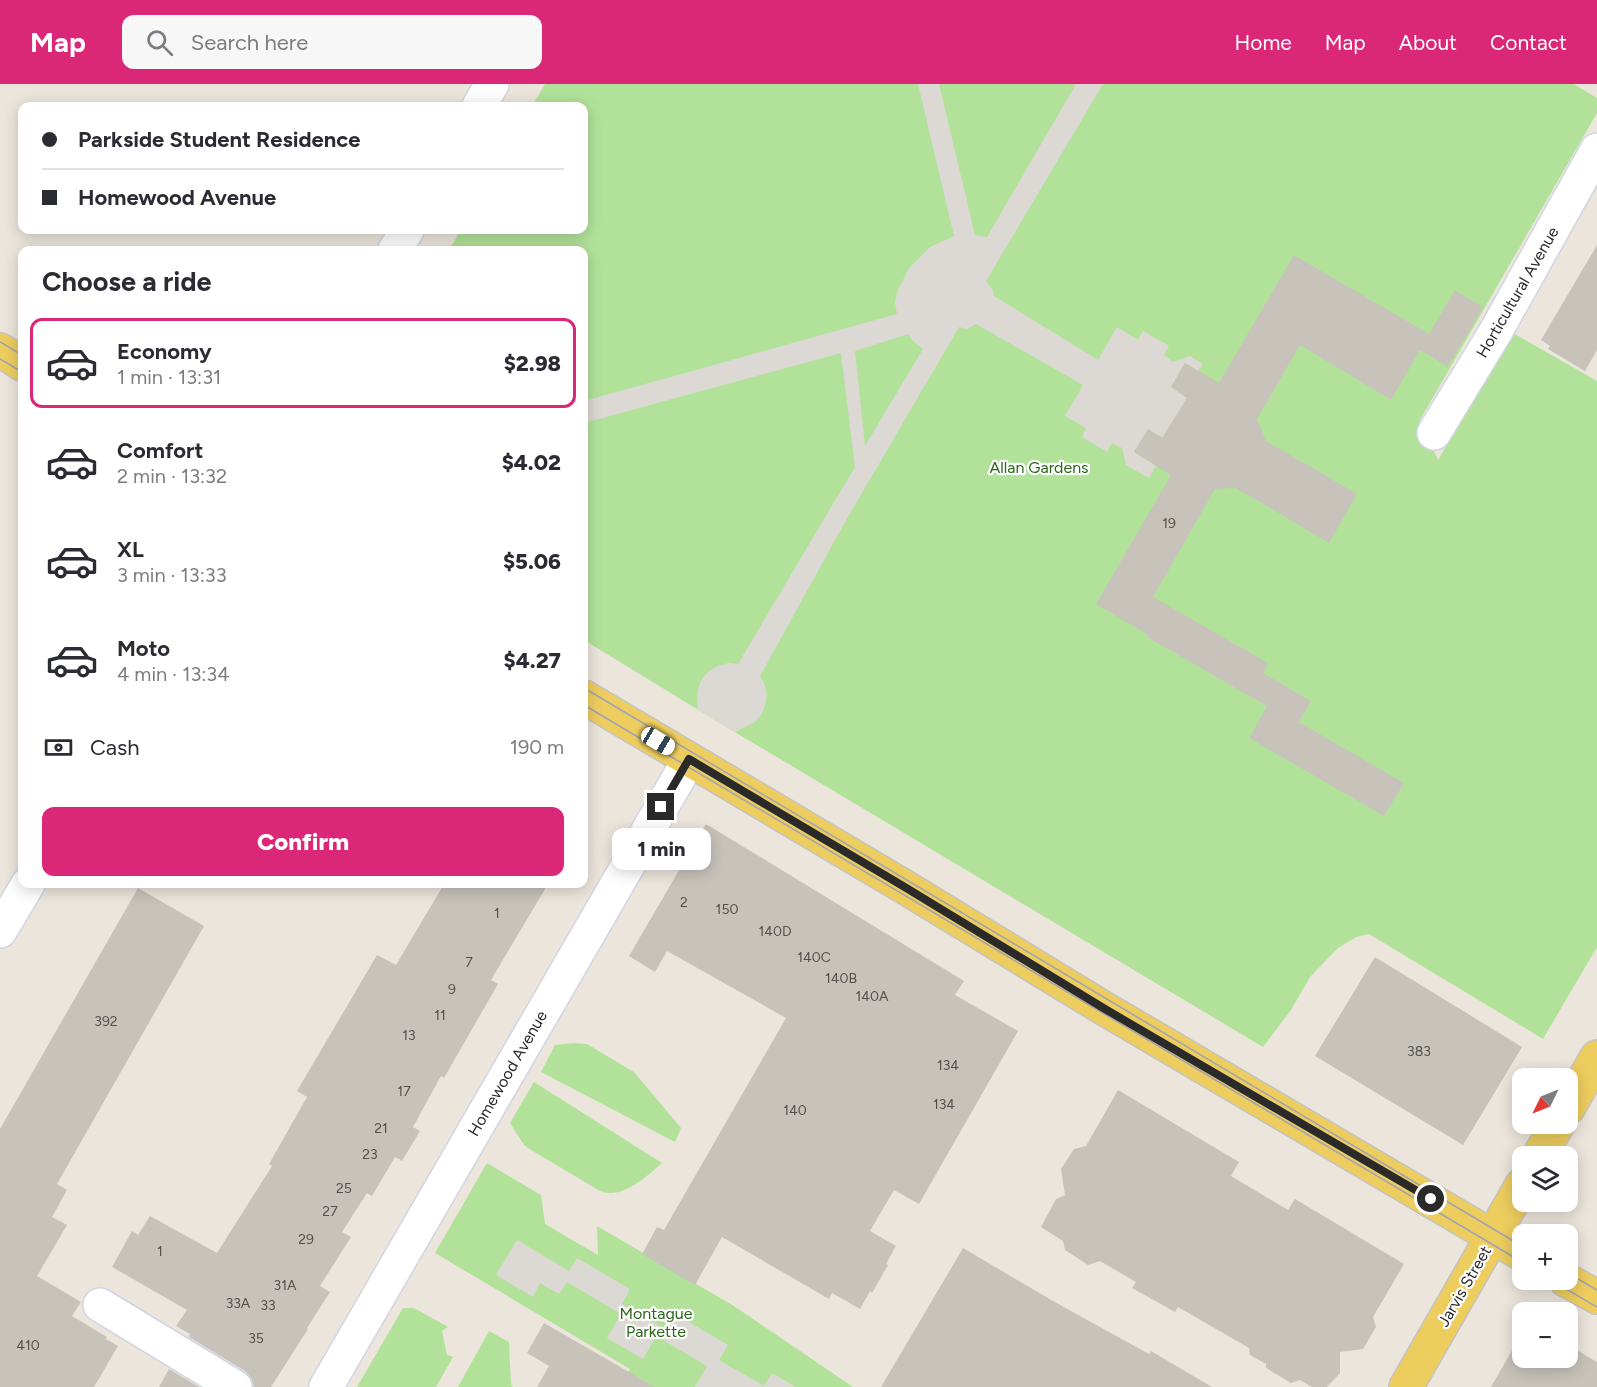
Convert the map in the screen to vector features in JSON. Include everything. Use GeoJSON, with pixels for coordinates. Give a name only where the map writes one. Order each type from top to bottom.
{"type":"FeatureCollection","features":[{"type":"Feature","properties":{"kind":"main road"},"geometry":{"type":"LineString","coordinates":[[0,350],[18,361]]}},
{"type":"Feature","properties":{"kind":"main road"},"geometry":{"type":"LineString","coordinates":[[588,699],[1105,1009],[1512,1248]]}},
{"type":"Feature","properties":{"kind":"main road"},"geometry":{"type":"LineString","coordinates":[[1578,1090],[1597,1057]]}},
{"type":"Feature","properties":{"kind":"main road","name":"Jarvis Street"},"geometry":{"type":"LineString","coordinates":[[1406,1387],[1512,1203]]}},
{"type":"Feature","properties":{"kind":"main road"},"geometry":{"type":"LineString","coordinates":[[1578,1287],[1597,1297]]}},
{"type":"Feature","properties":{"kind":"street"},"geometry":{"type":"LineString","coordinates":[[481,102],[492,84]]}},
{"type":"Feature","properties":{"kind":"street","name":"Horticultural Avenue"},"geometry":{"type":"LineString","coordinates":[[1434,433],[1496,331],[1597,150]]}},
{"type":"Feature","properties":{"kind":"street","name":"Homewood Avenue"},"geometry":{"type":"LineString","coordinates":[[326,1387],[689,759]]}},
{"type":"Feature","properties":{"kind":"street"},"geometry":{"type":"LineString","coordinates":[[0,931],[26,888]]}},
{"type":"Feature","properties":{"kind":"street"},"geometry":{"type":"LineString","coordinates":[[100,1305],[235,1387]]}},
{"type":"Feature","properties":{"kind":"green space","name":"Allan Gardens"},"geometry":{"type":"Polygon","coordinates":[[[545,84],[1574,84],[1597,98],[1597,113],[1420,420],[1438,460],[1513,333],[1597,381],[1597,947],[1543,1039],[1369,934],[1356,937],[1338,948],[1310,977],[1291,1010],[1263,1047],[588,642],[588,246],[451,246],[459,234],[588,234],[588,102],[534,102],[545,84]]]}},
{"type":"Feature","properties":{"kind":"green space"},"geometry":{"type":"Polygon","coordinates":[[[587,1044],[634,1072],[681,1128],[675,1142],[541,1072],[555,1045],[587,1044]]]}},
{"type":"Feature","properties":{"kind":"green space"},"geometry":{"type":"Polygon","coordinates":[[[534,1082],[662,1163],[631,1187],[607,1193],[531,1150],[524,1145],[510,1123],[534,1082]]]}},
{"type":"Feature","properties":{"kind":"green space","name":"Montague Parkette"},"geometry":{"type":"Polygon","coordinates":[[[487,1163],[541,1195],[545,1224],[598,1255],[597,1226],[734,1306],[853,1387],[620,1387],[630,1369],[435,1253],[487,1163]]]}},
{"type":"Feature","properties":{"kind":"green space"},"geometry":{"type":"Polygon","coordinates":[[[403,1308],[414,1308],[448,1327],[442,1331],[447,1355],[453,1357],[436,1387],[357,1387],[403,1308]]]}},
{"type":"Feature","properties":{"kind":"green space"},"geometry":{"type":"Polygon","coordinates":[[[489,1331],[509,1342],[511,1385],[513,1387],[458,1387],[489,1331]]]}},
{"type":"Feature","properties":{"kind":"shaded area"},"geometry":{"type":"Polygon","coordinates":[[[918,84],[939,84],[975,235],[987,237],[1076,84],[1103,84],[986,281],[993,290],[994,296],[1098,360],[1117,327],[1138,340],[1143,331],[1166,344],[1169,346],[1164,355],[1173,362],[1190,356],[1203,364],[1198,371],[1185,363],[1171,387],[1187,398],[1163,438],[1148,429],[1134,452],[1156,466],[1149,478],[1126,465],[1122,448],[1112,443],[1107,452],[1082,437],[1086,428],[1065,416],[1083,385],[976,324],[967,329],[959,327],[845,522],[760,676],[767,695],[761,715],[755,722],[735,732],[698,710],[698,688],[709,671],[728,663],[738,664],[855,467],[841,353],[588,422],[588,400],[897,314],[895,303],[897,292],[909,268],[930,247],[954,236],[918,84]],[[908,334],[855,351],[865,446],[923,349],[908,334]]]}},
{"type":"Feature","properties":{"kind":"shaded area"},"geometry":{"type":"Polygon","coordinates":[[[517,1240],[569,1271],[577,1258],[630,1289],[622,1304],[667,1330],[677,1315],[728,1345],[719,1360],[764,1386],[772,1373],[796,1387],[695,1387],[707,1366],[656,1336],[643,1359],[607,1338],[621,1314],[567,1282],[559,1294],[540,1283],[533,1297],[496,1275],[517,1240]]]}},
{"type":"Feature","properties":{"kind":"building"},"geometry":{"type":"Polygon","coordinates":[[[1597,245],[1597,350],[1585,371],[1548,349],[1550,346],[1541,340],[1597,245]]]}},
{"type":"Feature","properties":{"kind":"building"},"geometry":{"type":"Polygon","coordinates":[[[1294,255],[1429,334],[1455,290],[1483,307],[1448,367],[1420,350],[1391,400],[1300,345],[1257,419],[1266,441],[1357,494],[1329,543],[1236,488],[1215,489],[1153,597],[1268,663],[1263,673],[1311,701],[1299,722],[1404,783],[1384,816],[1249,738],[1267,706],[1147,637],[1148,635],[1096,604],[1171,475],[1134,452],[1148,429],[1162,438],[1187,398],[1171,387],[1185,363],[1219,383],[1294,255]]]}},
{"type":"Feature","properties":{"kind":"building"},"geometry":{"type":"Polygon","coordinates":[[[706,824],[964,981],[955,995],[1018,1031],[919,1204],[894,1190],[870,1231],[896,1246],[872,1293],[870,1291],[860,1309],[832,1293],[829,1299],[722,1237],[695,1285],[642,1254],[657,1227],[664,1230],[786,1018],[667,951],[655,972],[629,956],[706,824]]]}},
{"type":"Feature","properties":{"kind":"building"},"geometry":{"type":"Polygon","coordinates":[[[138,888],[204,926],[57,1184],[67,1190],[52,1217],[67,1225],[37,1276],[81,1302],[72,1316],[118,1346],[94,1387],[0,1387],[0,1129],[138,888]]]}},
{"type":"Feature","properties":{"kind":"building"},"geometry":{"type":"Polygon","coordinates":[[[442,888],[546,888],[491,980],[498,984],[444,1078],[441,1076],[413,1127],[420,1131],[402,1161],[395,1157],[372,1196],[367,1193],[342,1232],[351,1237],[320,1286],[330,1292],[271,1387],[254,1387],[245,1371],[189,1337],[190,1334],[176,1326],[187,1310],[112,1267],[132,1231],[138,1235],[150,1216],[217,1253],[272,1166],[269,1164],[307,1097],[297,1091],[377,955],[396,965],[442,888]]]}},
{"type":"Feature","properties":{"kind":"building"},"geometry":{"type":"Polygon","coordinates":[[[1375,957],[1522,1047],[1463,1145],[1315,1056],[1375,957]]]}},
{"type":"Feature","properties":{"kind":"building"},"geometry":{"type":"Polygon","coordinates":[[[1118,1090],[1239,1162],[1231,1176],[1288,1210],[1295,1199],[1404,1264],[1373,1317],[1376,1327],[1363,1349],[1340,1352],[1340,1373],[1327,1387],[1312,1387],[1300,1380],[1291,1383],[1250,1355],[1249,1348],[1178,1307],[1175,1312],[1132,1288],[1136,1282],[1100,1261],[1088,1265],[1065,1250],[1063,1241],[1041,1227],[1056,1199],[1065,1195],[1061,1169],[1074,1149],[1086,1146],[1118,1090]]]}},
{"type":"Feature","properties":{"kind":"building"},"geometry":{"type":"Polygon","coordinates":[[[963,1248],[1053,1301],[1149,1354],[1151,1351],[1212,1387],[881,1387],[963,1248]]]}},
{"type":"Feature","properties":{"kind":"building"},"geometry":{"type":"Polygon","coordinates":[[[544,1323],[655,1387],[537,1387],[549,1366],[527,1353],[544,1323]]]}},
{"type":"Feature","properties":{"kind":"building"},"geometry":{"type":"Polygon","coordinates":[[[1512,1350],[1512,1368],[1578,1368],[1578,1351],[1597,1362],[1597,1387],[1491,1387],[1512,1350]]]}},
{"type":"Feature","properties":{"kind":"building"},"geometry":{"type":"Polygon","coordinates":[[[169,1369],[199,1387],[159,1387],[169,1369]]]}},
{"type":"Feature","properties":{"kind":"tram line"},"geometry":{"type":"LineString","coordinates":[[0,342],[18,353]]}},
{"type":"Feature","properties":{"kind":"tram line"},"geometry":{"type":"LineString","coordinates":[[0,359],[18,370]]}},
{"type":"Feature","properties":{"kind":"tram line"},"geometry":{"type":"LineString","coordinates":[[588,690],[1512,1240]]}},
{"type":"Feature","properties":{"kind":"tram line"},"geometry":{"type":"LineString","coordinates":[[588,707],[1512,1256]]}},
{"type":"Feature","properties":{"kind":"tram line"},"geometry":{"type":"LineString","coordinates":[[1578,1279],[1597,1290]]}},
{"type":"Feature","properties":{"kind":"tram line"},"geometry":{"type":"LineString","coordinates":[[1568,1290],[1597,1307]]}},
{"type":"Feature","properties":{"kind":"route"},"geometry":{"type":"LineString","coordinates":[[661,807],[689,759],[1105,1009],[1431,1199]]}}]}
